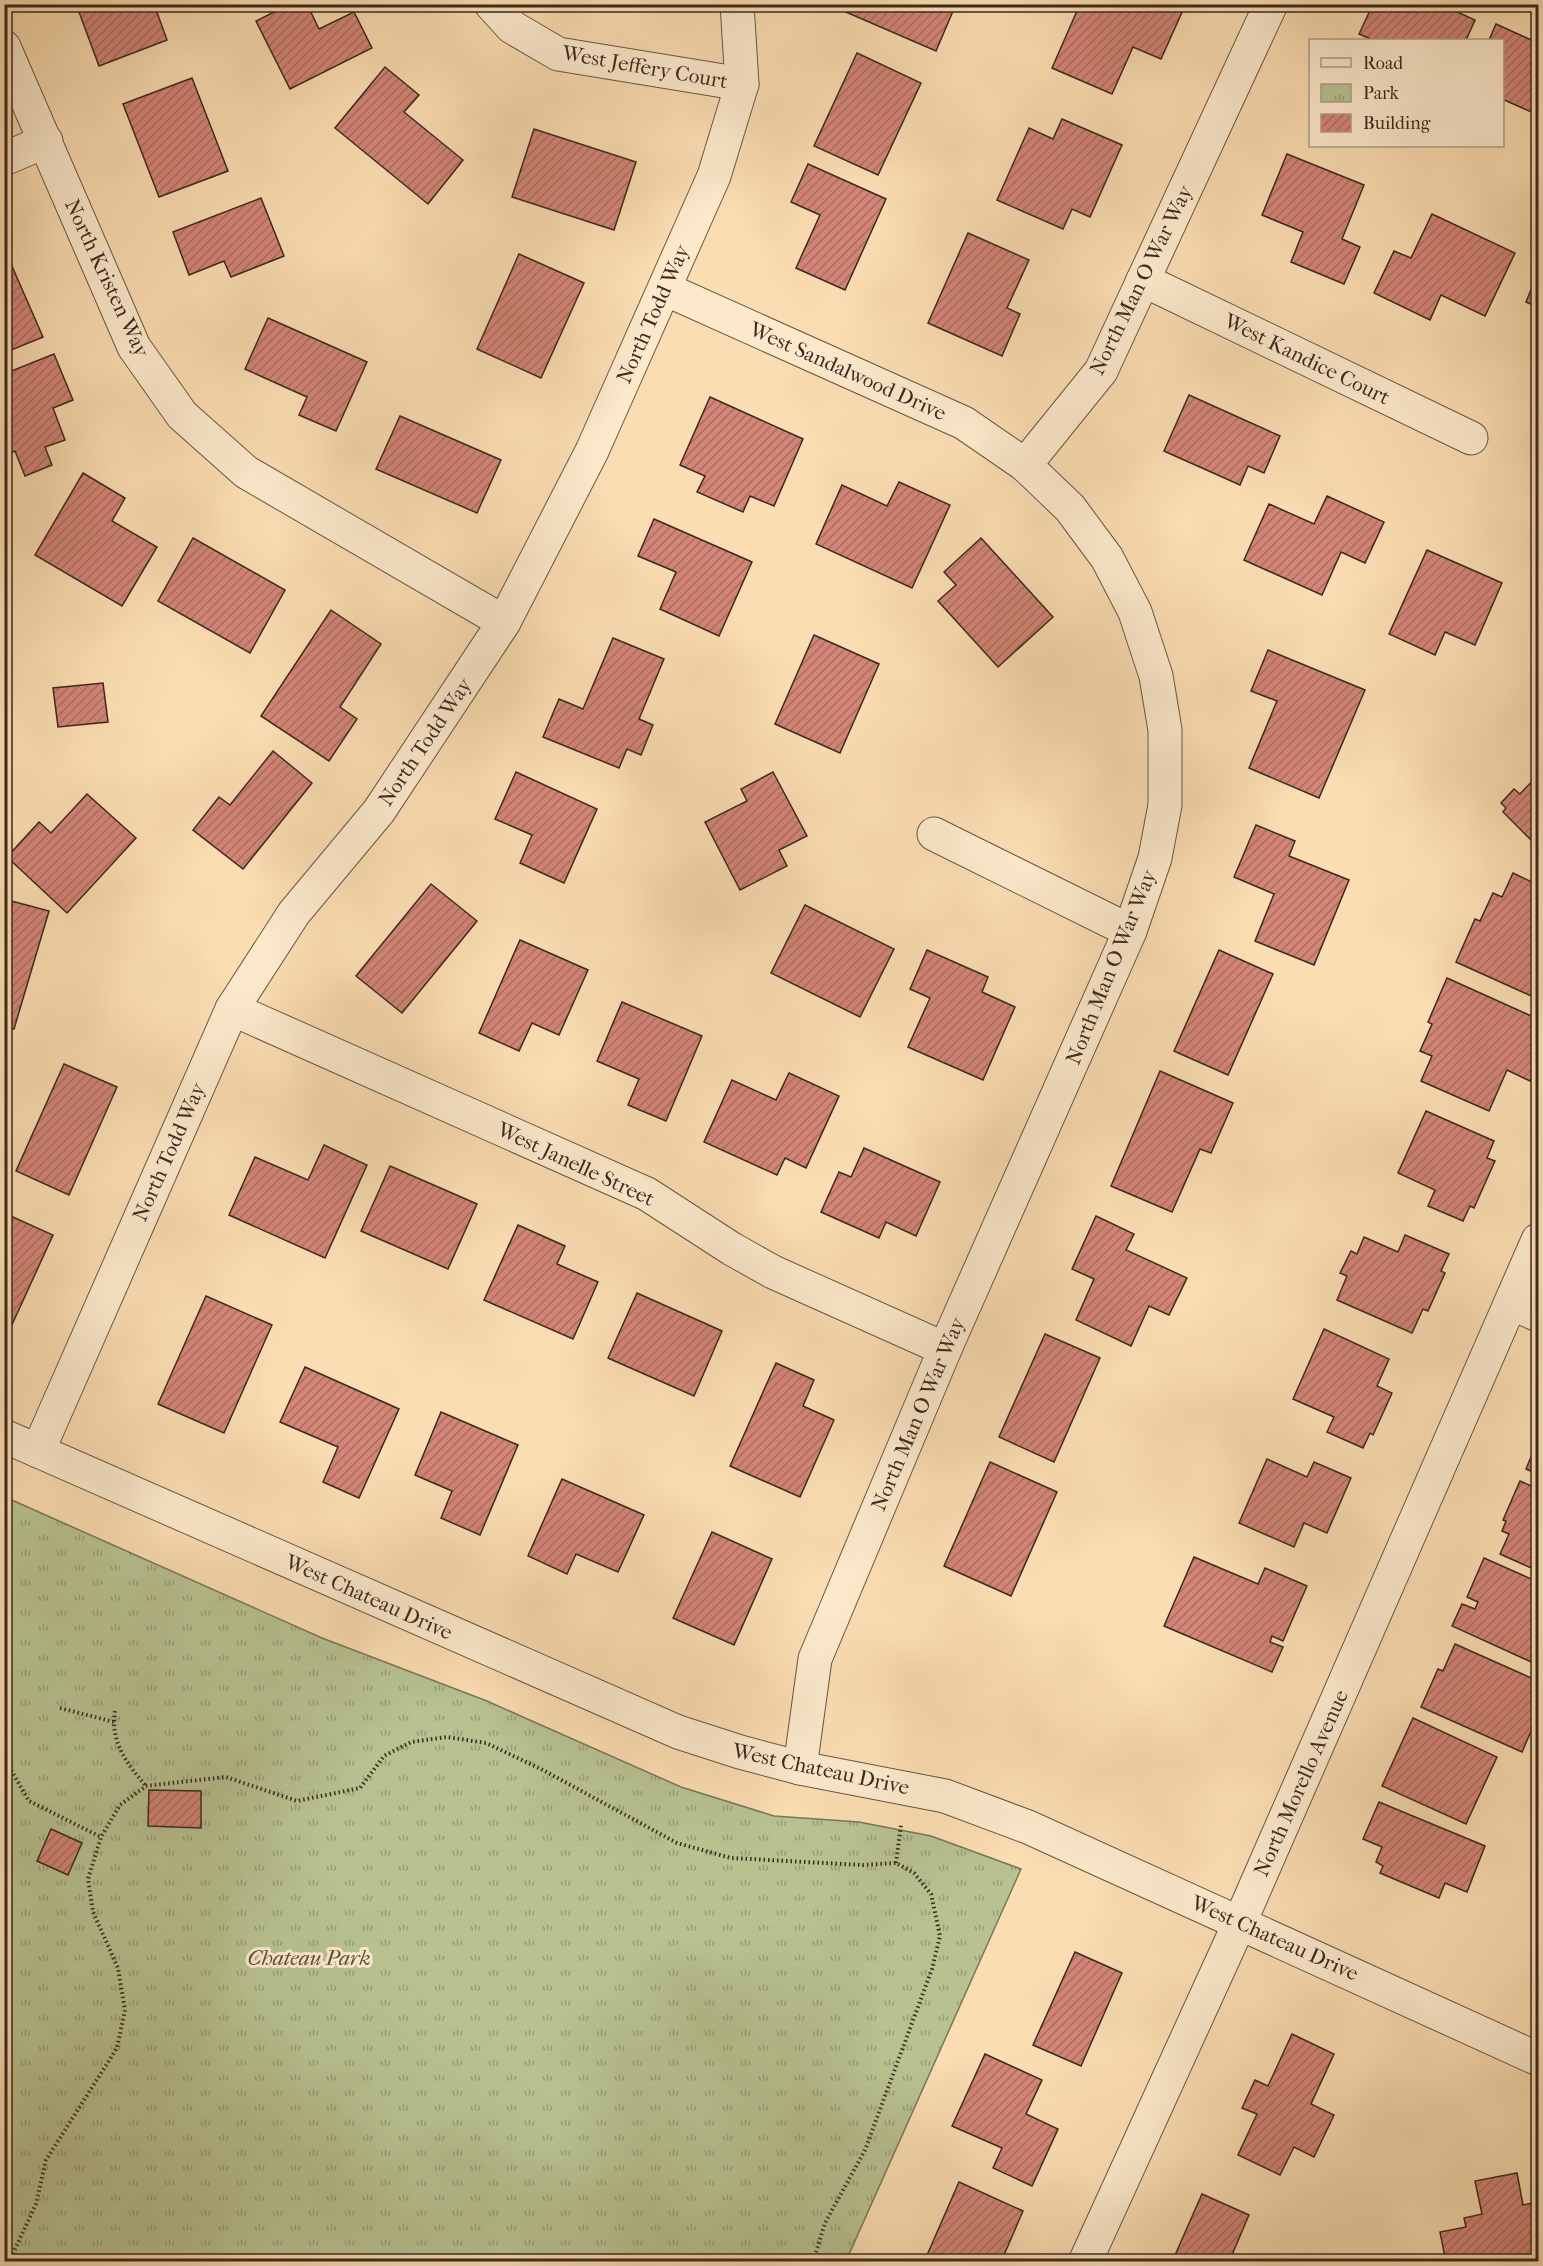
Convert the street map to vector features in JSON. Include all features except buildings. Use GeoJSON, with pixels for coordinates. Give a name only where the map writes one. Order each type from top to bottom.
{"type":"FeatureCollection","features":[{"type":"Feature","properties":{"kind":"street","name":"West Jeffery Court"},"geometry":{"type":"LineString","coordinates":[[491,4],[512,27],[558,54],[742,84]]}},
{"type":"Feature","properties":{"kind":"street","name":"North Todd Way"},"geometry":{"type":"LineString","coordinates":[[38,1451],[232,1009],[294,913],[378,811],[504,622],[592,451],[714,176],[742,84],[736,4]]}},
{"type":"Feature","properties":{"kind":"street","name":"North Man O War Way"},"geometry":{"type":"LineString","coordinates":[[800,1768],[815,1659],[945,1349],[1130,931],[1155,858],[1165,805],[1165,730],[1156,676],[1135,612],[1107,558],[1070,508],[1025,465],[1101,371],[1271,4]]}},
{"type":"Feature","properties":{"kind":"street","name":"North Kristen Way"},"geometry":{"type":"LineString","coordinates":[[4,47],[134,347],[182,415],[246,472],[504,622]]}},
{"type":"Feature","properties":{"kind":"street"},"geometry":{"type":"LineString","coordinates":[[4,159],[46,141]]}},
{"type":"Feature","properties":{"kind":"street","name":"West Kandice Court"},"geometry":{"type":"LineString","coordinates":[[1143,280],[1470,438]]}},
{"type":"Feature","properties":{"kind":"street","name":"West Sandalwood Drive"},"geometry":{"type":"LineString","coordinates":[[665,290],[964,423],[1025,465]]}},
{"type":"Feature","properties":{"kind":"street"},"geometry":{"type":"LineString","coordinates":[[934,834],[1130,931]]}},
{"type":"Feature","properties":{"kind":"street","name":"West Janelle Street"},"geometry":{"type":"LineString","coordinates":[[232,1009],[647,1194],[732,1249],[773,1272],[945,1349]]}},
{"type":"Feature","properties":{"kind":"street","name":"North Morello Avenue"},"geometry":{"type":"LineString","coordinates":[[1084,2262],[1525,1309],[1539,1240]]}},
{"type":"Feature","properties":{"kind":"street","name":"West Chateau Drive"},"geometry":{"type":"LineString","coordinates":[[4,1436],[678,1732],[800,1768],[945,1796],[1028,1827],[1539,2059]]}},
{"type":"Feature","properties":{"kind":"path"},"geometry":{"type":"LineString","coordinates":[[60,1708],[114,1722]]}},
{"type":"Feature","properties":{"kind":"path"},"geometry":{"type":"LineString","coordinates":[[115,1711],[117,1744],[129,1767],[146,1786]]}},
{"type":"Feature","properties":{"kind":"path"},"geometry":{"type":"LineString","coordinates":[[9,2262],[36,2204],[46,2160],[117,2048],[125,2010],[118,1968],[93,1912],[88,1879],[101,1837],[120,1805],[146,1786],[226,1777],[297,1801],[360,1788],[384,1756],[411,1742],[447,1737],[486,1743],[541,1769],[677,1844],[731,1858],[862,1864],[896,1863],[914,1873],[931,1894],[940,1936],[932,1969],[865,2150],[825,2223],[813,2262]]}},
{"type":"Feature","properties":{"kind":"path"},"geometry":{"type":"LineString","coordinates":[[10,1739],[11,1770],[29,1801],[101,1837]]}},
{"type":"Feature","properties":{"kind":"path"},"geometry":{"type":"LineString","coordinates":[[896,1863],[902,1822]]}},
{"type":"Feature","properties":{"kind":"green space","name":"Chateau Park"},"geometry":{"type":"Polygon","coordinates":[[[5,1497],[322,1638],[487,1701],[681,1787],[774,1816],[859,1822],[931,1836],[1021,1869],[846,2261],[5,2262],[5,1497]]]}}]}
